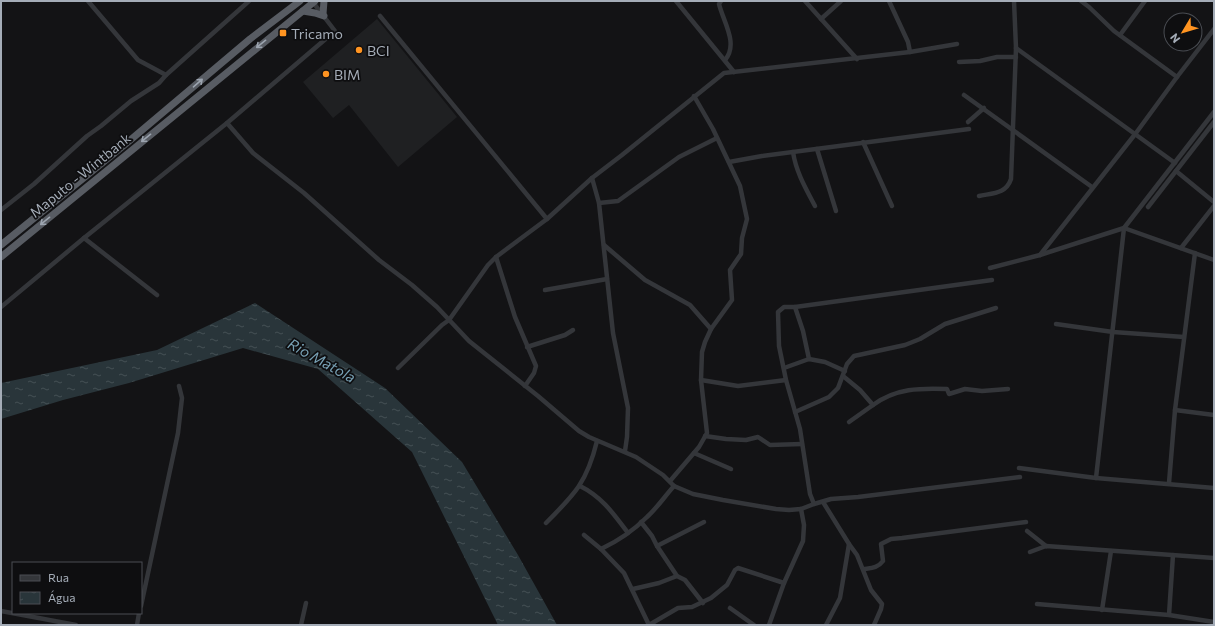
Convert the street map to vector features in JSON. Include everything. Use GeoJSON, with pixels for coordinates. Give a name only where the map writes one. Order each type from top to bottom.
{"type":"FeatureCollection","features":[{"type":"Feature","properties":{"kind":"highway","name":"Maputo - Wintbank"},"geometry":{"type":"LineString","coordinates":[[1,245],[250,39],[300,1]]}},
{"type":"Feature","properties":{"kind":"highway","name":"Maputo - Wintbank"},"geometry":{"type":"LineString","coordinates":[[1,256],[303,11],[313,1]]}},
{"type":"Feature","properties":{"kind":"highway"},"geometry":{"type":"LineString","coordinates":[[303,11],[315,12],[323,15],[324,1]]}},
{"type":"Feature","properties":{"kind":"street"},"geometry":{"type":"LineString","coordinates":[[88,1],[138,60],[166,75]]}},
{"type":"Feature","properties":{"kind":"street"},"geometry":{"type":"LineString","coordinates":[[1,210],[34,184],[87,136],[131,101],[159,83],[249,1]]}},
{"type":"Feature","properties":{"kind":"street"},"geometry":{"type":"LineString","coordinates":[[1,307],[227,122],[335,31],[313,1]]}},
{"type":"Feature","properties":{"kind":"street"},"geometry":{"type":"LineString","coordinates":[[676,1],[734,72]]}},
{"type":"Feature","properties":{"kind":"street"},"geometry":{"type":"LineString","coordinates":[[720,1],[719,4],[729,31],[731,51],[725,60]]}},
{"type":"Feature","properties":{"kind":"street"},"geometry":{"type":"LineString","coordinates":[[805,1],[857,59]]}},
{"type":"Feature","properties":{"kind":"street"},"geometry":{"type":"LineString","coordinates":[[821,19],[840,1]]}},
{"type":"Feature","properties":{"kind":"street"},"geometry":{"type":"LineString","coordinates":[[890,1],[908,42],[910,52]]}},
{"type":"Feature","properties":{"kind":"street"},"geometry":{"type":"LineString","coordinates":[[979,196],[999,191],[1009,186],[1011,179],[1016,57],[1014,1]]}},
{"type":"Feature","properties":{"kind":"street"},"geometry":{"type":"LineString","coordinates":[[1081,1],[1114,31],[1177,77]]}},
{"type":"Feature","properties":{"kind":"street"},"geometry":{"type":"LineString","coordinates":[[1120,35],[1145,1]]}},
{"type":"Feature","properties":{"kind":"street"},"geometry":{"type":"LineString","coordinates":[[380,16],[547,219]]}},
{"type":"Feature","properties":{"kind":"street"},"geometry":{"type":"LineString","coordinates":[[1040,255],[1136,133],[1214,29]]}},
{"type":"Feature","properties":{"kind":"street"},"geometry":{"type":"LineString","coordinates":[[398,368],[449,320],[488,265],[496,257],[547,219],[592,178],[724,73],[857,59],[957,44]]}},
{"type":"Feature","properties":{"kind":"street"},"geometry":{"type":"LineString","coordinates":[[1016,48],[1136,133],[1175,163]]}},
{"type":"Feature","properties":{"kind":"street"},"geometry":{"type":"LineString","coordinates":[[960,62],[980,61],[997,57],[1016,57]]}},
{"type":"Feature","properties":{"kind":"street"},"geometry":{"type":"LineString","coordinates":[[964,95],[1092,187]]}},
{"type":"Feature","properties":{"kind":"street"},"geometry":{"type":"LineString","coordinates":[[670,481],[694,453],[707,433],[701,380],[702,352],[711,329],[732,300],[730,270],[741,254],[742,238],[747,219],[740,186],[717,138],[694,96]]}},
{"type":"Feature","properties":{"kind":"street"},"geometry":{"type":"LineString","coordinates":[[968,122],[984,108]]}},
{"type":"Feature","properties":{"kind":"street"},"geometry":{"type":"LineString","coordinates":[[1096,478],[1124,228],[1214,112]]}},
{"type":"Feature","properties":{"kind":"street"},"geometry":{"type":"LineString","coordinates":[[227,122],[253,153],[304,193],[380,260],[412,285],[469,341],[579,431],[597,441],[625,451],[636,457],[663,475],[674,486],[693,494],[723,500],[776,509],[801,509],[831,499],[1020,477]]}},
{"type":"Feature","properties":{"kind":"street"},"geometry":{"type":"LineString","coordinates":[[1148,207],[1214,122]]}},
{"type":"Feature","properties":{"kind":"street"},"geometry":{"type":"LineString","coordinates":[[729,162],[762,156],[968,129]]}},
{"type":"Feature","properties":{"kind":"street"},"geometry":{"type":"LineString","coordinates":[[599,203],[618,201],[679,157],[717,138]]}},
{"type":"Feature","properties":{"kind":"street"},"geometry":{"type":"LineString","coordinates":[[864,142],[892,206]]}},
{"type":"Feature","properties":{"kind":"street"},"geometry":{"type":"LineString","coordinates":[[817,149],[836,211]]}},
{"type":"Feature","properties":{"kind":"street"},"geometry":{"type":"LineString","coordinates":[[793,152],[794,160],[802,181],[815,206]]}},
{"type":"Feature","properties":{"kind":"street"},"geometry":{"type":"LineString","coordinates":[[1176,171],[1214,202]]}},
{"type":"Feature","properties":{"kind":"street"},"geometry":{"type":"LineString","coordinates":[[592,178],[599,203],[613,333],[628,408],[625,451]]}},
{"type":"Feature","properties":{"kind":"street"},"geometry":{"type":"LineString","coordinates":[[1181,248],[1214,206]]}},
{"type":"Feature","properties":{"kind":"street"},"geometry":{"type":"LineString","coordinates":[[990,268],[1040,255],[1124,228],[1214,260]]}},
{"type":"Feature","properties":{"kind":"street"},"geometry":{"type":"LineString","coordinates":[[84,238],[157,295]]}},
{"type":"Feature","properties":{"kind":"street"},"geometry":{"type":"LineString","coordinates":[[604,245],[645,280],[690,305],[711,329]]}},
{"type":"Feature","properties":{"kind":"street"},"geometry":{"type":"LineString","coordinates":[[1169,483],[1175,410],[1195,253]]}},
{"type":"Feature","properties":{"kind":"street"},"geometry":{"type":"LineString","coordinates":[[496,257],[527,347],[536,366],[534,373],[525,386]]}},
{"type":"Feature","properties":{"kind":"street"},"geometry":{"type":"LineString","coordinates":[[545,290],[607,279]]}},
{"type":"Feature","properties":{"kind":"street"},"geometry":{"type":"LineString","coordinates":[[814,504],[810,494],[800,429],[786,380],[778,340],[778,312],[784,307],[795,307],[992,280]]}},
{"type":"Feature","properties":{"kind":"street"},"geometry":{"type":"LineString","coordinates":[[795,307],[803,331],[809,359]]}},
{"type":"Feature","properties":{"kind":"street"},"geometry":{"type":"LineString","coordinates":[[795,412],[829,398],[838,388],[850,360],[854,356],[905,345],[920,339],[945,324],[996,308]]}},
{"type":"Feature","properties":{"kind":"street"},"geometry":{"type":"LineString","coordinates":[[1056,324],[1113,332],[1184,338]]}},
{"type":"Feature","properties":{"kind":"street"},"geometry":{"type":"LineString","coordinates":[[527,347],[565,335],[573,330]]}},
{"type":"Feature","properties":{"kind":"street"},"geometry":{"type":"LineString","coordinates":[[784,368],[809,359],[825,362],[845,371]]}},
{"type":"Feature","properties":{"kind":"street"},"geometry":{"type":"LineString","coordinates":[[843,376],[860,390],[873,405]]}},
{"type":"Feature","properties":{"kind":"street"},"geometry":{"type":"LineString","coordinates":[[701,380],[738,386],[786,380]]}},
{"type":"Feature","properties":{"kind":"street"},"geometry":{"type":"LineString","coordinates":[[142,601],[178,432],[182,398],[179,386]]}},
{"type":"Feature","properties":{"kind":"street"},"geometry":{"type":"LineString","coordinates":[[849,422],[873,405],[898,392],[911,389],[947,389],[949,394],[966,388],[982,391],[1008,389]]}},
{"type":"Feature","properties":{"kind":"street"},"geometry":{"type":"LineString","coordinates":[[1175,410],[1214,415]]}},
{"type":"Feature","properties":{"kind":"street"},"geometry":{"type":"LineString","coordinates":[[705,436],[746,440],[758,438],[770,445],[802,444]]}},
{"type":"Feature","properties":{"kind":"street"},"geometry":{"type":"LineString","coordinates":[[546,523],[572,497],[580,486],[586,474],[597,441]]}},
{"type":"Feature","properties":{"kind":"street"},"geometry":{"type":"LineString","coordinates":[[694,453],[731,469]]}},
{"type":"Feature","properties":{"kind":"street"},"geometry":{"type":"LineString","coordinates":[[1019,468],[1096,478],[1214,488]]}},
{"type":"Feature","properties":{"kind":"street"},"geometry":{"type":"LineString","coordinates":[[580,486],[590,491],[605,503],[628,533]]}},
{"type":"Feature","properties":{"kind":"street"},"geometry":{"type":"LineString","coordinates":[[601,550],[619,540],[648,516],[674,486]]}},
{"type":"Feature","properties":{"kind":"street"},"geometry":{"type":"LineString","coordinates":[[823,502],[857,555],[864,569],[871,590],[882,604],[874,625]]}},
{"type":"Feature","properties":{"kind":"street"},"geometry":{"type":"LineString","coordinates":[[769,625],[784,583],[803,541],[804,525],[801,509]]}},
{"type":"Feature","properties":{"kind":"street"},"geometry":{"type":"LineString","coordinates":[[641,522],[678,576],[684,580],[703,603]]}},
{"type":"Feature","properties":{"kind":"street"},"geometry":{"type":"LineString","coordinates":[[657,546],[704,522]]}},
{"type":"Feature","properties":{"kind":"street"},"geometry":{"type":"LineString","coordinates":[[864,569],[877,567],[883,561],[881,544],[891,539],[1026,522]]}},
{"type":"Feature","properties":{"kind":"street"},"geometry":{"type":"LineString","coordinates":[[1027,531],[1046,546]]}},
{"type":"Feature","properties":{"kind":"street"},"geometry":{"type":"LineString","coordinates":[[584,535],[624,573],[649,625],[678,608],[692,607],[711,598],[727,584],[735,570],[738,568],[784,583]]}},
{"type":"Feature","properties":{"kind":"street"},"geometry":{"type":"LineString","coordinates":[[826,625],[840,598],[849,544]]}},
{"type":"Feature","properties":{"kind":"street"},"geometry":{"type":"LineString","coordinates":[[1030,552],[1046,546],[1214,558]]}},
{"type":"Feature","properties":{"kind":"street"},"geometry":{"type":"LineString","coordinates":[[1102,610],[1111,551]]}},
{"type":"Feature","properties":{"kind":"street"},"geometry":{"type":"LineString","coordinates":[[1169,615],[1173,555]]}},
{"type":"Feature","properties":{"kind":"street"},"geometry":{"type":"LineString","coordinates":[[633,589],[659,583],[678,576]]}},
{"type":"Feature","properties":{"kind":"street"},"geometry":{"type":"LineString","coordinates":[[301,625],[306,603]]}},
{"type":"Feature","properties":{"kind":"street"},"geometry":{"type":"LineString","coordinates":[[1037,604],[1169,615],[1214,622]]}},
{"type":"Feature","properties":{"kind":"street"},"geometry":{"type":"LineString","coordinates":[[730,608],[754,625]]}},
{"type":"Feature","properties":{"kind":"street"},"geometry":{"type":"LineString","coordinates":[[1,611],[12,613]]}},
{"type":"Feature","properties":{"kind":"street"},"geometry":{"type":"LineString","coordinates":[[17,614],[76,625]]}},
{"type":"Feature","properties":{"kind":"street"},"geometry":{"type":"LineString","coordinates":[[137,625],[139,614]]}},
{"type":"Feature","properties":{"kind":"shaded area"},"geometry":{"type":"Polygon","coordinates":[[[377,19],[457,117],[398,167],[349,105],[333,118],[303,82],[377,19]]]}},
{"type":"Feature","properties":{"kind":"water","name":"Rio Matola"},"geometry":{"type":"Polygon","coordinates":[[[255,303],[385,388],[462,462],[518,555],[557,625],[498,625],[412,452],[318,369],[243,348],[129,383],[63,400],[1,419],[1,383],[157,350],[255,303]]]}},
{"type":"Feature","properties":{"kind":"place","name":"Tricamo"},"geometry":{"type":"Point","coordinates":[283,33]}},
{"type":"Feature","properties":{"kind":"place","name":"BCI"},"geometry":{"type":"Point","coordinates":[359,50]}},
{"type":"Feature","properties":{"kind":"place","name":"BIM"},"geometry":{"type":"Point","coordinates":[326,74]}}]}
